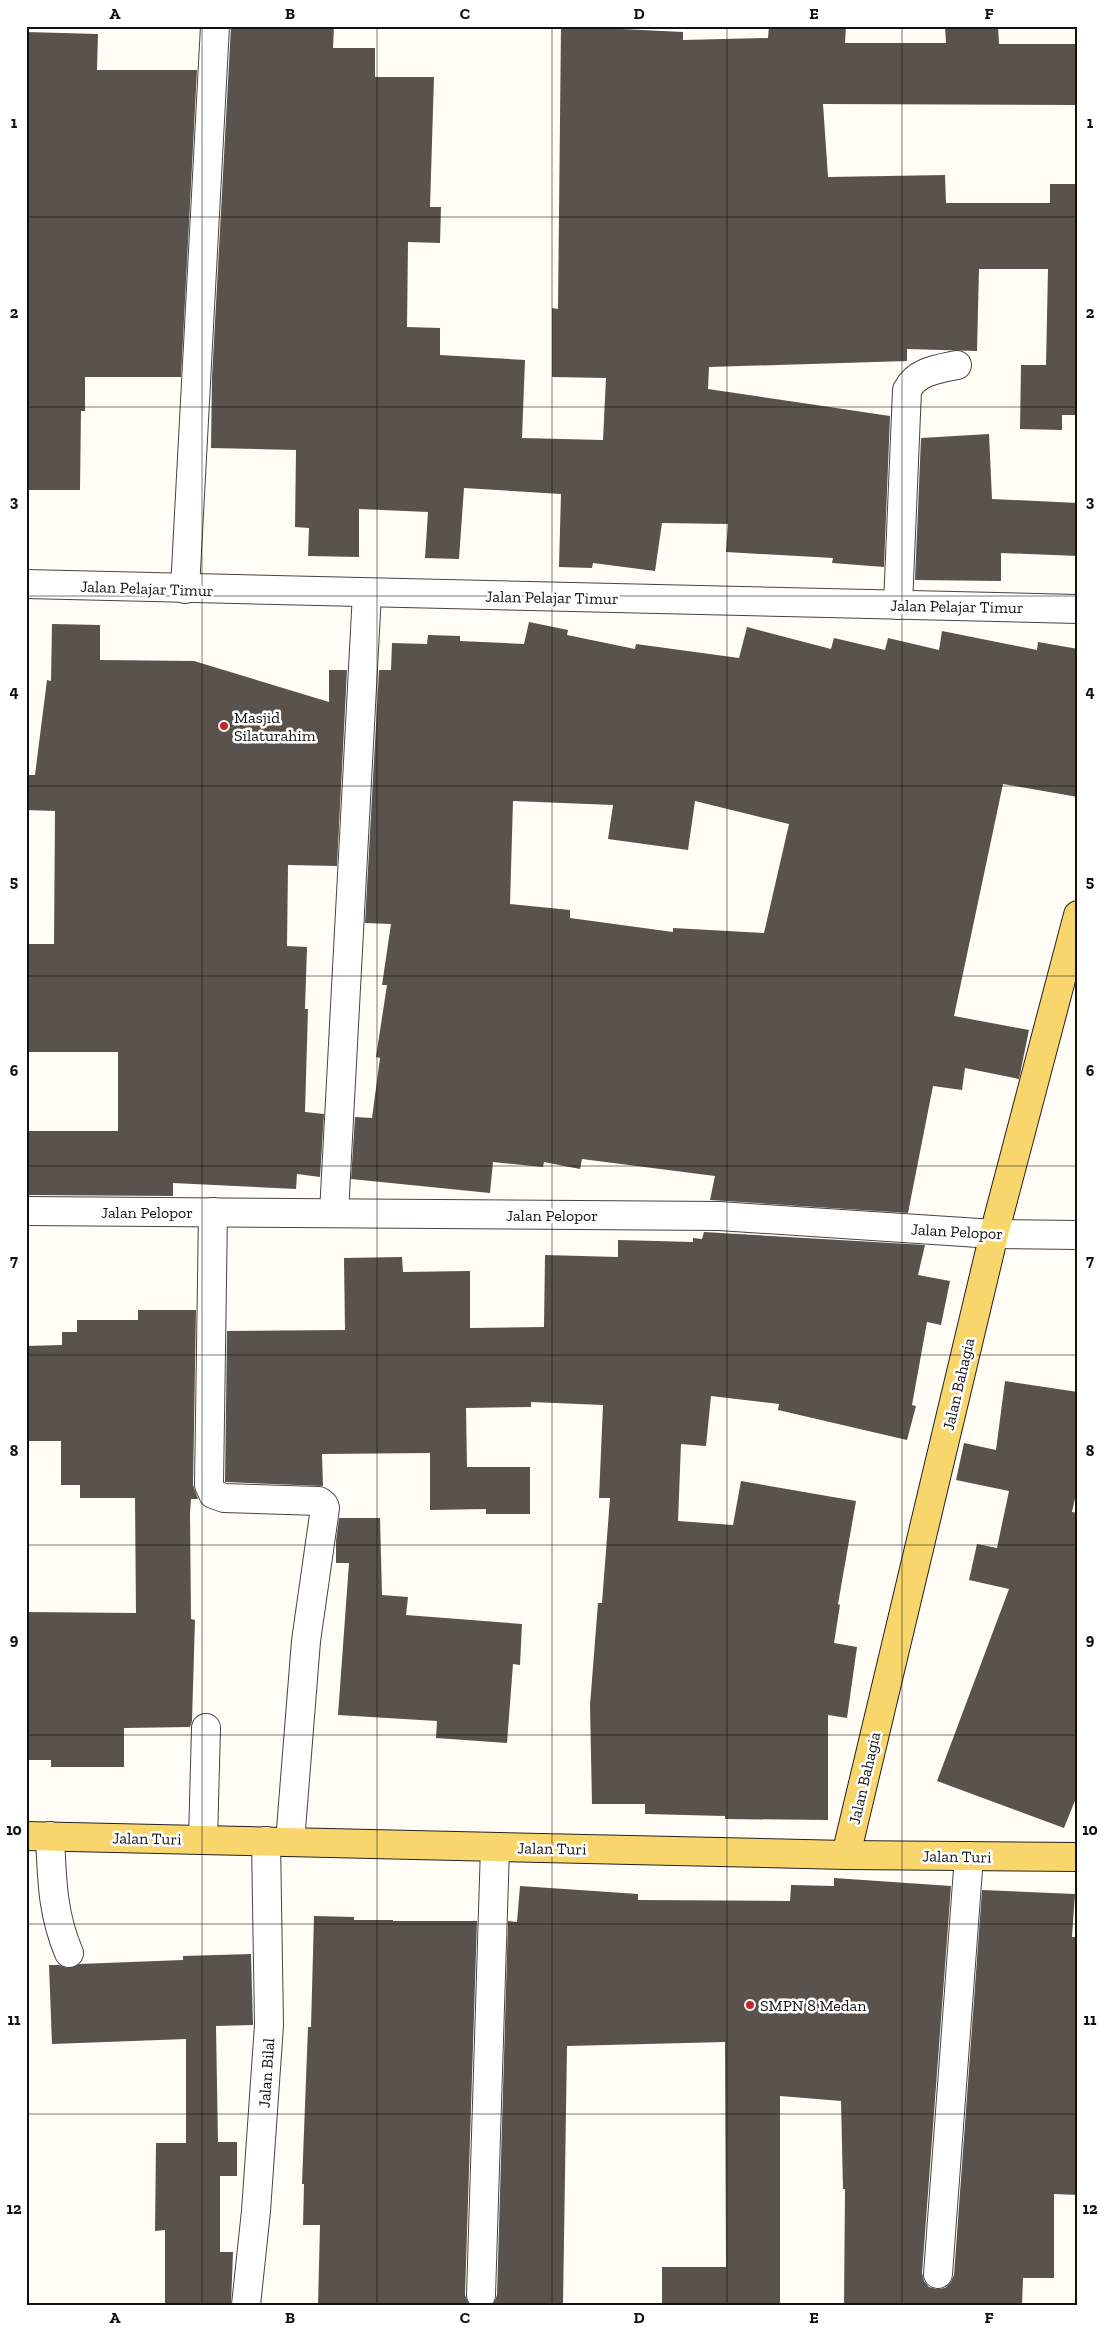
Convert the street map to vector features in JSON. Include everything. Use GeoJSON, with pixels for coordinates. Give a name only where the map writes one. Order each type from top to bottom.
{"type":"FeatureCollection","features":[{"type":"Feature","properties":{"kind":"main road","name":"Jalan Bahagia"},"geometry":{"type":"LineString","coordinates":[[846,1855],[994,1234],[1078,915]]}},
{"type":"Feature","properties":{"kind":"main road","name":"Jalan Turi"},"geometry":{"type":"LineString","coordinates":[[38,1836],[846,1855],[1078,1857]]}},
{"type":"Feature","properties":{"kind":"street"},"geometry":{"type":"LineString","coordinates":[[185,589],[215,26]]}},
{"type":"Feature","properties":{"kind":"street"},"geometry":{"type":"LineString","coordinates":[[898,605],[908,390],[911,383],[930,370],[957,365]]}},
{"type":"Feature","properties":{"kind":"street","name":"Jalan Pelajar Timur"},"geometry":{"type":"LineString","coordinates":[[26,584],[1078,609]]}},
{"type":"Feature","properties":{"kind":"street"},"geometry":{"type":"LineString","coordinates":[[334,1213],[367,593]]}},
{"type":"Feature","properties":{"kind":"street","name":"Jalan Pelopor"},"geometry":{"type":"LineString","coordinates":[[26,1211],[719,1216],[994,1234],[1078,1236]]}},
{"type":"Feature","properties":{"kind":"street","name":"Jalan Bilal"},"geometry":{"type":"LineString","coordinates":[[213,1212],[209,1485],[213,1494],[224,1498],[319,1502],[325,1508],[278,1842],[269,2025],[256,2211],[246,2305]]}},
{"type":"Feature","properties":{"kind":"street"},"geometry":{"type":"LineString","coordinates":[[203,1840],[206,1728]]}},
{"type":"Feature","properties":{"kind":"street"},"geometry":{"type":"LineString","coordinates":[[38,1836],[59,1929],[69,1953]]}},
{"type":"Feature","properties":{"kind":"street"},"geometry":{"type":"LineString","coordinates":[[481,2295],[494,1847]]}},
{"type":"Feature","properties":{"kind":"street"},"geometry":{"type":"LineString","coordinates":[[938,2274],[969,1856]]}},
{"type":"Feature","properties":{"kind":"building"},"geometry":{"type":"Polygon","coordinates":[[[231,26],[334,26],[333,48],[375,48],[375,77],[434,77],[430,207],[441,207],[440,243],[408,242],[407,327],[440,328],[440,355],[525,360],[522,438],[603,440],[606,378],[552,377],[552,308],[558,309],[561,26],[683,32],[683,40],[768,38],[769,26],[846,26],[845,43],[946,43],[945,26],[998,26],[999,44],[1078,44],[1078,105],[823,104],[828,177],[945,175],[946,203],[1050,203],[1050,184],[1078,184],[1078,415],[1062,415],[1062,430],[1020,429],[1021,365],[1046,365],[1048,269],[979,269],[977,351],[907,349],[907,361],[709,367],[708,389],[890,416],[884,567],[832,563],[833,558],[726,552],[728,524],[662,523],[655,571],[593,563],[592,568],[559,567],[561,494],[464,488],[459,559],[425,558],[428,512],[359,509],[359,557],[308,556],[309,528],[295,527],[296,450],[211,448],[212,378],[231,26]]]}},
{"type":"Feature","properties":{"kind":"building"},"geometry":{"type":"Polygon","coordinates":[[[26,32],[98,34],[97,70],[197,70],[181,377],[85,377],[85,411],[81,411],[80,490],[26,490],[26,32]]]}},
{"type":"Feature","properties":{"kind":"building"},"geometry":{"type":"Polygon","coordinates":[[[989,434],[992,499],[1078,503],[1078,556],[1001,553],[1001,581],[915,580],[921,438],[989,434]]]}},
{"type":"Feature","properties":{"kind":"building"},"geometry":{"type":"Polygon","coordinates":[[[529,622],[568,630],[567,635],[635,649],[636,644],[739,658],[747,627],[831,649],[834,638],[885,650],[888,638],[939,650],[942,631],[1037,650],[1038,642],[1078,649],[1078,797],[1003,784],[954,1016],[1029,1030],[1019,1079],[965,1068],[962,1090],[933,1086],[908,1213],[710,1200],[715,1176],[582,1159],[580,1169],[544,1162],[543,1167],[493,1162],[490,1193],[351,1179],[355,1117],[372,1118],[380,1058],[376,1057],[387,985],[382,985],[391,924],[365,923],[379,670],[391,670],[392,643],[427,644],[428,635],[460,636],[460,641],[524,644],[529,622]],[[513,801],[510,904],[570,910],[570,918],[673,932],[673,928],[764,933],[789,824],[695,801],[688,850],[608,839],[613,805],[513,801]]]}},
{"type":"Feature","properties":{"kind":"building"},"geometry":{"type":"Polygon","coordinates":[[[52,624],[100,625],[100,660],[194,661],[329,702],[329,670],[347,670],[337,866],[288,865],[287,946],[307,947],[305,1009],[308,1009],[305,1112],[324,1114],[320,1177],[297,1174],[296,1189],[173,1183],[173,1196],[26,1195],[26,1131],[118,1131],[118,1052],[26,1052],[26,944],[54,944],[55,811],[26,810],[26,775],[35,775],[47,680],[51,681],[52,624]]]}},
{"type":"Feature","properties":{"kind":"building"},"geometry":{"type":"Polygon","coordinates":[[[704,1232],[925,1245],[918,1275],[950,1281],[941,1325],[927,1322],[912,1405],[916,1406],[907,1440],[778,1410],[779,1404],[711,1396],[706,1446],[681,1444],[678,1521],[733,1525],[741,1481],[856,1501],[838,1604],[840,1605],[834,1643],[857,1647],[847,1718],[828,1715],[828,1820],[725,1819],[725,1816],[645,1814],[645,1804],[592,1804],[590,1705],[598,1603],[602,1603],[610,1498],[599,1498],[603,1405],[531,1402],[531,1407],[466,1408],[467,1467],[530,1467],[530,1514],[486,1514],[486,1509],[430,1510],[430,1453],[322,1454],[323,1486],[225,1482],[227,1331],[345,1330],[344,1258],[402,1257],[403,1272],[470,1271],[470,1328],[544,1327],[545,1255],[618,1257],[618,1240],[693,1242],[693,1238],[702,1239],[704,1232]]]}},
{"type":"Feature","properties":{"kind":"building"},"geometry":{"type":"Polygon","coordinates":[[[138,1310],[196,1310],[193,1485],[198,1499],[191,1499],[190,1513],[191,1619],[195,1620],[192,1721],[190,1727],[124,1728],[124,1767],[51,1767],[51,1760],[26,1760],[26,1612],[136,1613],[135,1498],[80,1498],[80,1485],[61,1485],[61,1441],[26,1441],[26,1346],[62,1345],[62,1332],[77,1332],[77,1320],[138,1320],[138,1310]]]}},
{"type":"Feature","properties":{"kind":"building"},"geometry":{"type":"Polygon","coordinates":[[[1005,1381],[1078,1392],[1078,1485],[1072,1512],[1078,1513],[1078,1793],[1064,1828],[937,1781],[1009,1589],[969,1580],[977,1544],[997,1548],[1009,1491],[956,1480],[964,1443],[996,1450],[1005,1381]]]}},
{"type":"Feature","properties":{"kind":"building"},"geometry":{"type":"Polygon","coordinates":[[[339,1518],[380,1518],[382,1595],[408,1597],[406,1615],[522,1624],[520,1665],[513,1664],[507,1743],[436,1738],[437,1721],[338,1715],[349,1563],[336,1563],[339,1518]]]}},
{"type":"Feature","properties":{"kind":"building"},"geometry":{"type":"Polygon","coordinates":[[[834,1878],[951,1886],[922,2273],[924,2281],[929,2287],[936,2289],[945,2288],[951,2282],[954,2275],[982,1890],[1075,1894],[1072,1937],[1078,1937],[1078,2195],[1054,2194],[1054,2278],[1023,2278],[1022,2305],[844,2305],[845,2189],[843,2189],[841,2101],[780,2096],[780,2305],[662,2305],[662,2267],[726,2267],[725,2042],[567,2046],[563,2305],[493,2305],[497,2295],[508,1921],[517,1922],[520,1886],[638,1894],[638,1900],[790,1901],[791,1885],[834,1886],[834,1878]]]}},
{"type":"Feature","properties":{"kind":"building"},"geometry":{"type":"Polygon","coordinates":[[[314,1916],[354,1917],[354,1920],[477,1921],[465,2295],[469,2305],[318,2305],[320,2225],[303,2225],[304,2184],[302,2184],[308,2027],[311,2027],[314,1916]]]}},
{"type":"Feature","properties":{"kind":"building"},"geometry":{"type":"Polygon","coordinates":[[[251,1954],[253,2025],[216,2026],[218,2142],[237,2142],[237,2176],[220,2176],[220,2252],[233,2252],[231,2305],[165,2305],[165,2230],[155,2231],[156,2143],[186,2143],[186,2039],[52,2044],[49,1965],[59,1965],[67,1968],[79,1964],[183,1960],[183,1956],[251,1954]]]}},
{"type":"Feature","properties":{"kind":"place","name":"Masjid Silaturahim"},"geometry":{"type":"Point","coordinates":[224,726]}},
{"type":"Feature","properties":{"kind":"place","name":"SMPN 8 Medan"},"geometry":{"type":"Point","coordinates":[750,2005]}}]}
